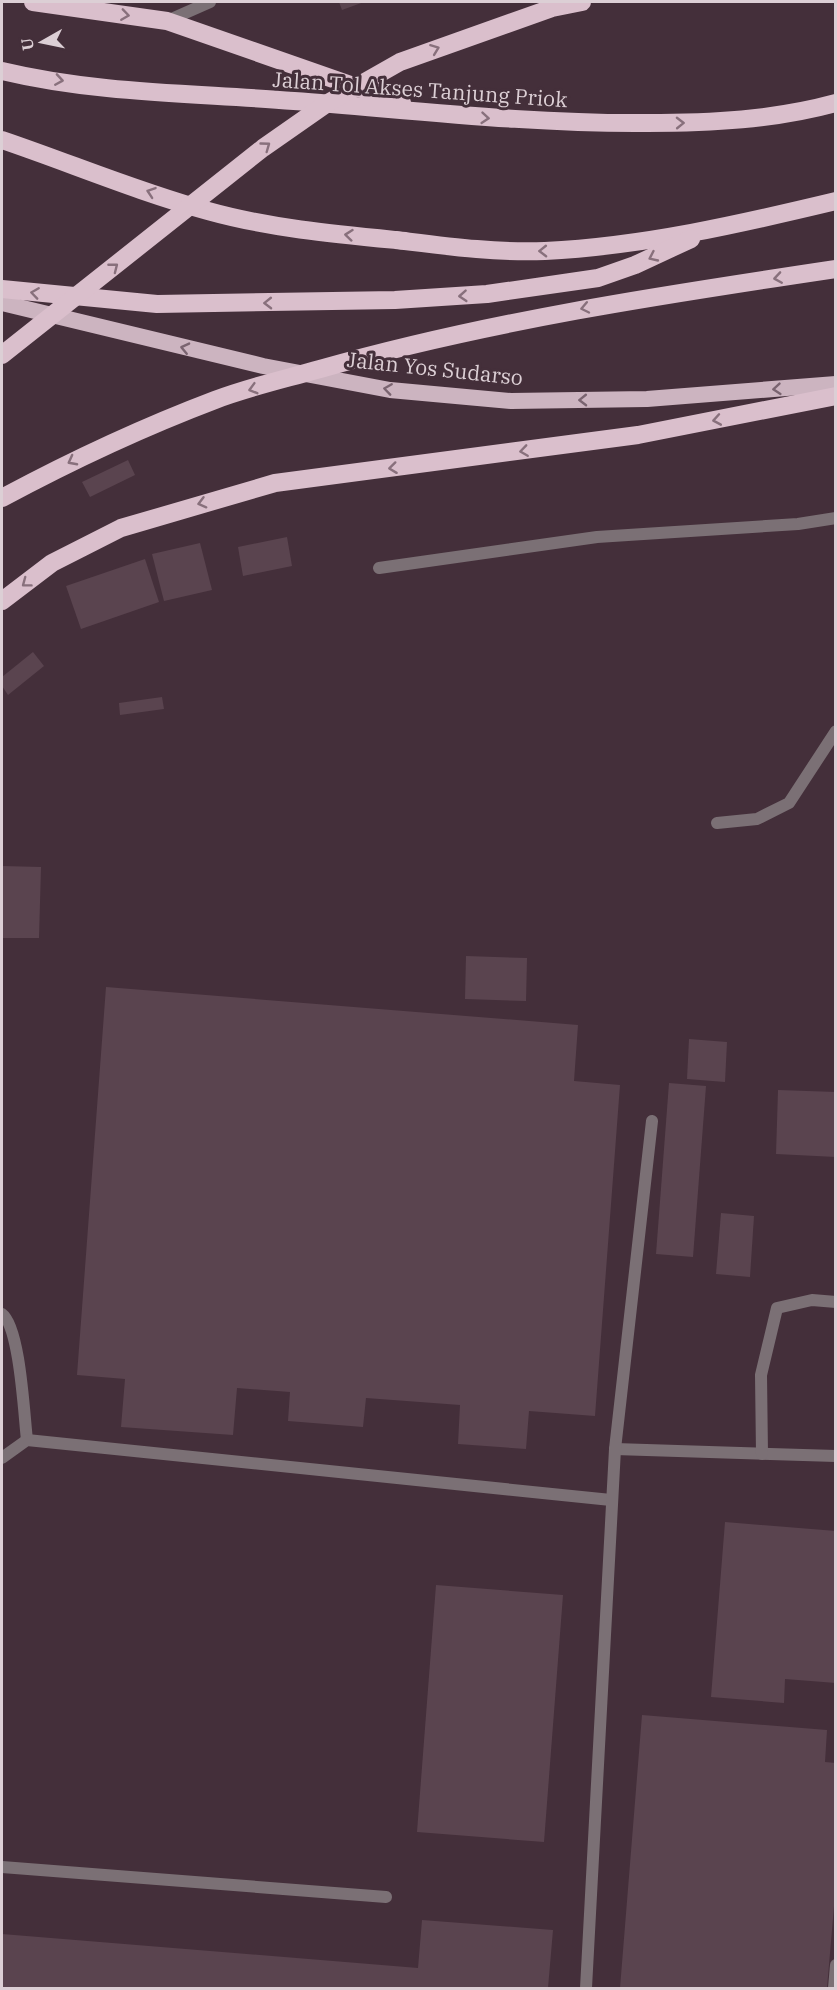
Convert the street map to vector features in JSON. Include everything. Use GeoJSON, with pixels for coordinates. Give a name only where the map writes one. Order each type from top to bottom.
{"type":"FeatureCollection","features":[{"type":"Feature","properties":{"kind":"highway"},"geometry":{"type":"LineString","coordinates":[[33,2],[166,21],[427,112]]}},
{"type":"Feature","properties":{"kind":"highway"},"geometry":{"type":"LineString","coordinates":[[2,355],[263,148],[326,104],[400,62],[520,19],[582,2]]}},
{"type":"Feature","properties":{"kind":"highway","name":"Jalan Tol Akses Tanjung Priok"},"geometry":{"type":"LineString","coordinates":[[2,71],[129,91],[427,112],[526,122],[697,123],[796,113],[836,103]]}},
{"type":"Feature","properties":{"kind":"highway"},"geometry":{"type":"LineString","coordinates":[[2,140],[206,211],[317,232],[466,249],[542,251],[706,232],[836,201]]}},
{"type":"Feature","properties":{"kind":"highway"},"geometry":{"type":"LineString","coordinates":[[2,289],[110,301],[177,304],[395,300],[487,294],[598,278],[635,266],[706,232]]}},
{"type":"Feature","properties":{"kind":"highway"},"geometry":{"type":"LineString","coordinates":[[2,498],[93,450],[217,399],[354,360],[474,330],[603,304],[836,269]]}},
{"type":"Feature","properties":{"kind":"highway","name":"Jalan Yos Sudarso"},"geometry":{"type":"LineString","coordinates":[[2,303],[263,366],[390,390],[511,401],[647,399],[836,384]]}},
{"type":"Feature","properties":{"kind":"highway"},"geometry":{"type":"LineString","coordinates":[[2,601],[52,563],[121,528],[275,483],[638,435],[836,396]]}},
{"type":"Feature","properties":{"kind":"lane"},"geometry":{"type":"LineString","coordinates":[[166,21],[210,2]]}},
{"type":"Feature","properties":{"kind":"lane"},"geometry":{"type":"LineString","coordinates":[[379,568],[597,537],[798,524],[836,518]]}},
{"type":"Feature","properties":{"kind":"lane"},"geometry":{"type":"LineString","coordinates":[[717,823],[757,819],[789,803],[836,730]]}},
{"type":"Feature","properties":{"kind":"lane"},"geometry":{"type":"LineString","coordinates":[[586,1989],[611,1500],[652,1121]]}},
{"type":"Feature","properties":{"kind":"lane"},"geometry":{"type":"LineString","coordinates":[[762,1454],[761,1375],[777,1308],[812,1300],[836,1302]]}},
{"type":"Feature","properties":{"kind":"lane"},"geometry":{"type":"LineString","coordinates":[[2,1314],[15,1340],[27,1440]]}},
{"type":"Feature","properties":{"kind":"lane"},"geometry":{"type":"LineString","coordinates":[[2,1458],[27,1440],[611,1500]]}},
{"type":"Feature","properties":{"kind":"lane"},"geometry":{"type":"LineString","coordinates":[[615,1449],[836,1456]]}},
{"type":"Feature","properties":{"kind":"lane"},"geometry":{"type":"LineString","coordinates":[[2,1867],[386,1897]]}},
{"type":"Feature","properties":{"kind":"lane"},"geometry":{"type":"LineString","coordinates":[[834,1989],[836,1965]]}},
{"type":"Feature","properties":{"kind":"building"},"geometry":{"type":"Polygon","coordinates":[[[339,2],[364,2],[342,10],[339,2]]]}},
{"type":"Feature","properties":{"kind":"building"},"geometry":{"type":"Polygon","coordinates":[[[128,460],[135,475],[90,497],[82,482],[128,460]]]}},
{"type":"Feature","properties":{"kind":"building"},"geometry":{"type":"Polygon","coordinates":[[[287,537],[292,566],[243,576],[238,547],[287,537]]]}},
{"type":"Feature","properties":{"kind":"building"},"geometry":{"type":"Polygon","coordinates":[[[200,543],[212,590],[164,601],[152,554],[200,543]]]}},
{"type":"Feature","properties":{"kind":"building"},"geometry":{"type":"Polygon","coordinates":[[[145,559],[159,602],[81,629],[66,586],[145,559]]]}},
{"type":"Feature","properties":{"kind":"building"},"geometry":{"type":"Polygon","coordinates":[[[33,652],[44,666],[8,695],[2,686],[2,677],[33,652]]]}},
{"type":"Feature","properties":{"kind":"building"},"geometry":{"type":"Polygon","coordinates":[[[162,697],[164,709],[120,715],[119,703],[162,697]]]}},
{"type":"Feature","properties":{"kind":"building"},"geometry":{"type":"Polygon","coordinates":[[[2,866],[41,867],[39,938],[2,938],[2,866]]]}},
{"type":"Feature","properties":{"kind":"building"},"geometry":{"type":"Polygon","coordinates":[[[466,956],[527,958],[526,1001],[465,999],[466,956]]]}},
{"type":"Feature","properties":{"kind":"building"},"geometry":{"type":"Polygon","coordinates":[[[106,987],[578,1025],[574,1081],[620,1085],[595,1416],[529,1411],[526,1449],[458,1444],[460,1405],[366,1398],[363,1427],[288,1421],[290,1392],[237,1388],[233,1435],[121,1427],[125,1379],[77,1375],[106,987]]]}},
{"type":"Feature","properties":{"kind":"building"},"geometry":{"type":"Polygon","coordinates":[[[689,1039],[727,1042],[725,1082],[687,1079],[689,1039]]]}},
{"type":"Feature","properties":{"kind":"building"},"geometry":{"type":"Polygon","coordinates":[[[669,1083],[706,1086],[693,1257],[656,1254],[669,1083]]]}},
{"type":"Feature","properties":{"kind":"building"},"geometry":{"type":"Polygon","coordinates":[[[778,1090],[836,1092],[836,1157],[776,1154],[778,1090]]]}},
{"type":"Feature","properties":{"kind":"building"},"geometry":{"type":"Polygon","coordinates":[[[721,1213],[754,1216],[750,1277],[716,1274],[721,1213]]]}},
{"type":"Feature","properties":{"kind":"building"},"geometry":{"type":"Polygon","coordinates":[[[725,1522],[836,1531],[836,1683],[785,1679],[784,1703],[711,1697],[725,1522]]]}},
{"type":"Feature","properties":{"kind":"building"},"geometry":{"type":"Polygon","coordinates":[[[436,1585],[563,1595],[544,1842],[417,1832],[436,1585]]]}},
{"type":"Feature","properties":{"kind":"building"},"geometry":{"type":"Polygon","coordinates":[[[642,1715],[827,1730],[825,1762],[836,1763],[836,1883],[827,1988],[620,1988],[642,1715]]]}},
{"type":"Feature","properties":{"kind":"building"},"geometry":{"type":"Polygon","coordinates":[[[422,1920],[553,1930],[548,1988],[2,1988],[2,1934],[418,1968],[422,1920]]]}}]}
